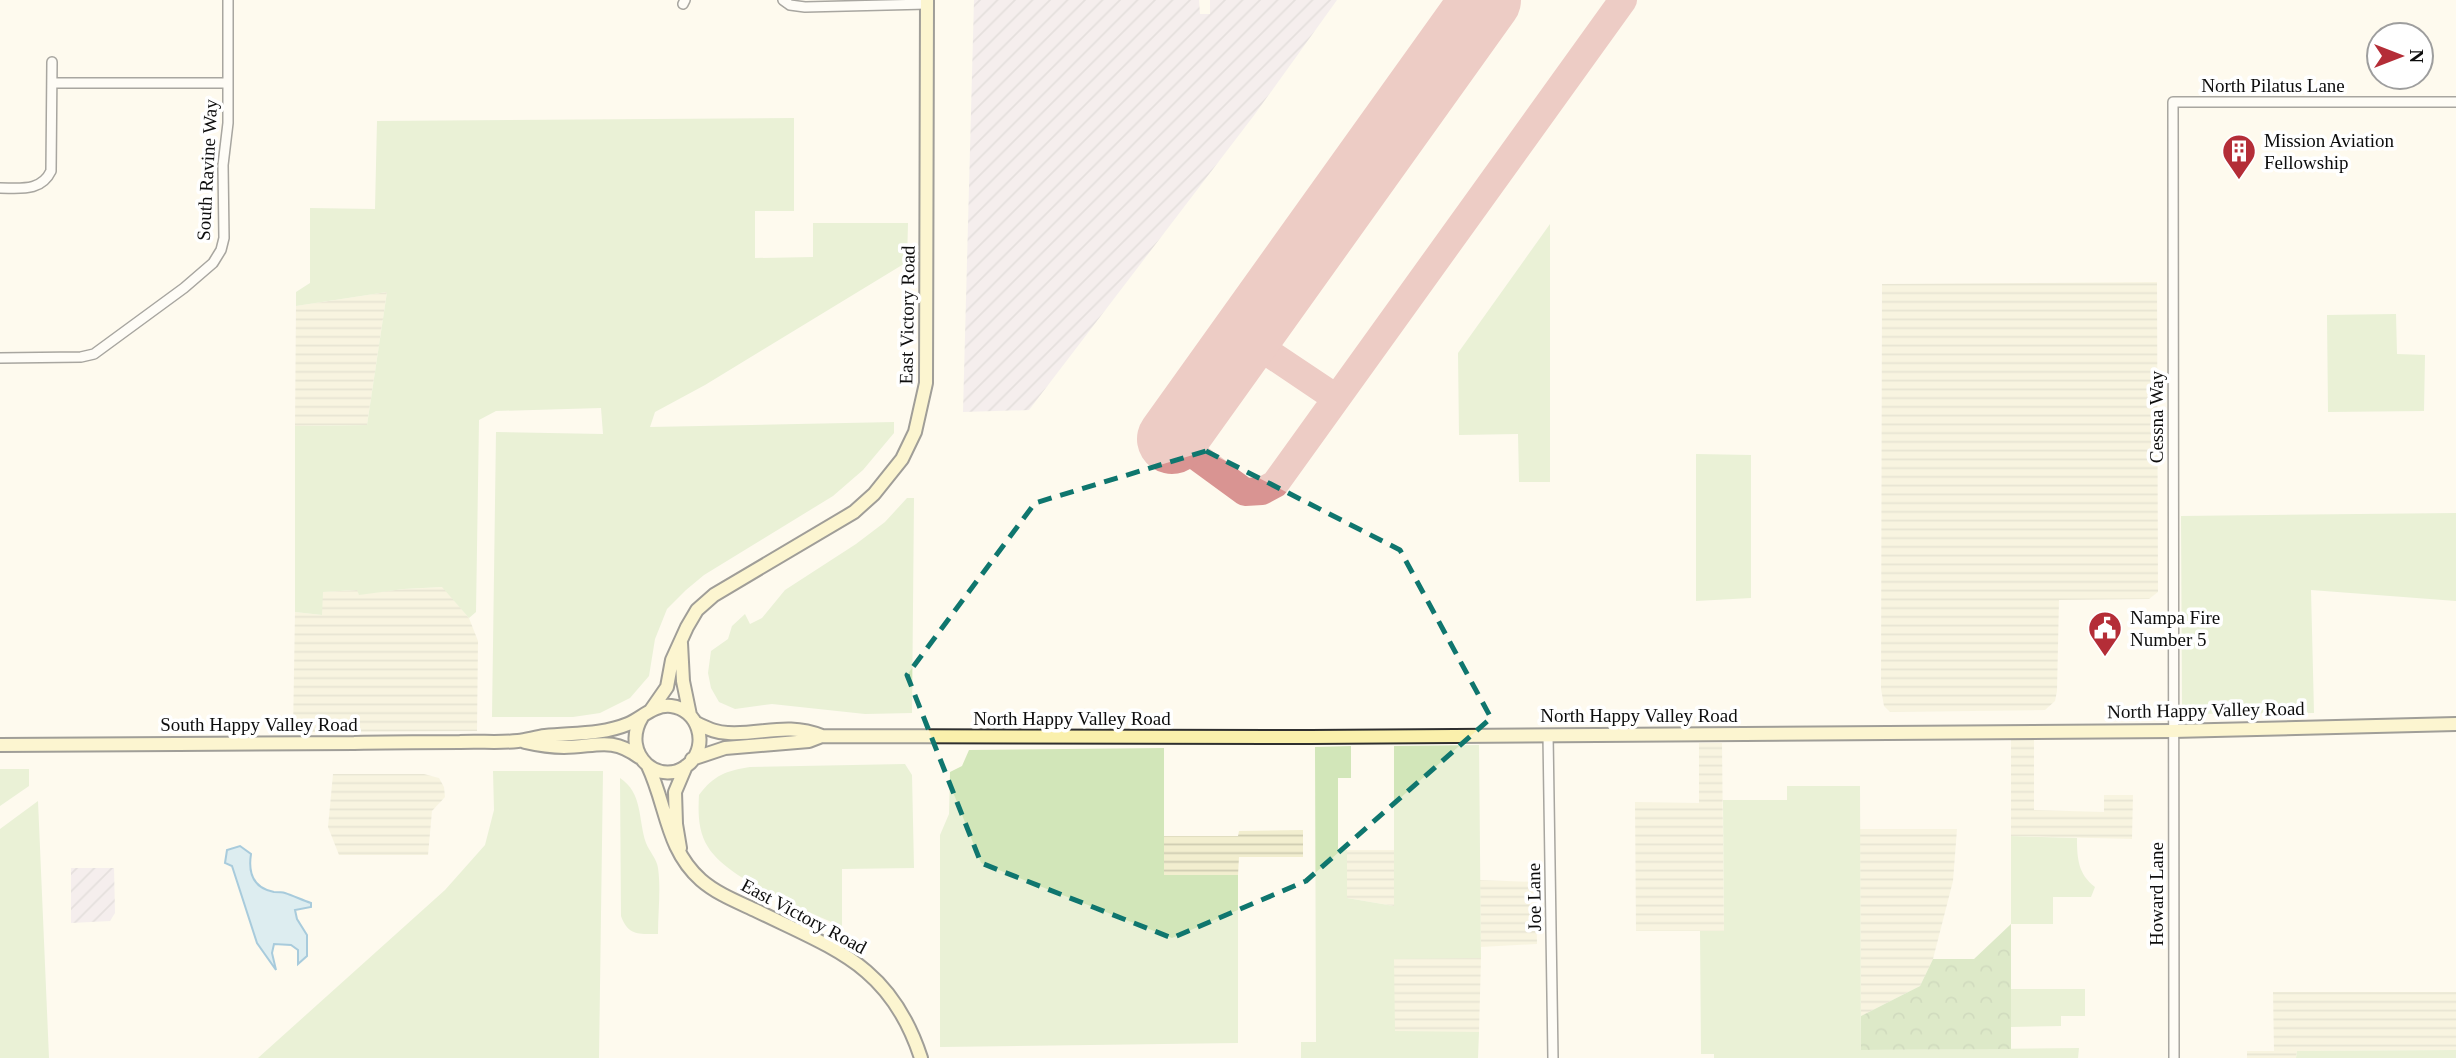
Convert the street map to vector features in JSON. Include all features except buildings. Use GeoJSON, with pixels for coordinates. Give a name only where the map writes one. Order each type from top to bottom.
{"type":"FeatureCollection","features":[{"type":"Feature","properties":{"kind":"main road","name":"East Victory Road"},"geometry":{"type":"LineString","coordinates":[[646,714],[667,687],[672,660],[697,610],[714,595],[854,512],[884,483],[902,459],[915,432],[926,383],[927,2]]}},
{"type":"Feature","properties":{"kind":"main road"},"geometry":{"type":"LineString","coordinates":[[680,851],[675,792],[700,744],[684,681],[681,643]]}},
{"type":"Feature","properties":{"kind":"main road"},"geometry":{"type":"LineString","coordinates":[[517,741],[608,731],[671,706],[693,719]]}},
{"type":"Feature","properties":{"kind":"main road"},"geometry":{"type":"LineString","coordinates":[[644,762],[635,748],[634,737],[646,714]]}},
{"type":"Feature","properties":{"kind":"main road","name":"North Happy Valley Road"},"geometry":{"type":"LineString","coordinates":[[693,719],[713,731],[728,733],[792,730],[809,731],[822,736]]}},
{"type":"Feature","properties":{"kind":"main road","name":"North Happy Valley Road"},"geometry":{"type":"LineString","coordinates":[[689,763],[734,747],[808,741],[822,736],[2173,731],[2456,724]]}},
{"type":"Feature","properties":{"kind":"main road"},"geometry":{"type":"LineString","coordinates":[[517,741],[555,747],[611,743],[629,750],[658,771],[669,772],[689,763]]}},
{"type":"Feature","properties":{"kind":"main road","name":"South Happy Valley Road"},"geometry":{"type":"LineString","coordinates":[[0,745],[517,741]]}},
{"type":"Feature","properties":{"kind":"main road","name":"East Victory Road"},"geometry":{"type":"LineString","coordinates":[[644,762],[660,794],[672,842],[701,880],[724,895],[844,954],[864,969],[883,987],[902,1012],[921,1058]]}},
{"type":"Feature","properties":{"kind":"street","name":"South Ravine Way"},"geometry":{"type":"LineString","coordinates":[[0,358],[82,357],[94,354],[213,263],[224,238],[223,165],[228,123],[228,0]]}},
{"type":"Feature","properties":{"kind":"street"},"geometry":{"type":"LineString","coordinates":[[783,0],[790,5],[805,7],[927,2]]}},
{"type":"Feature","properties":{"kind":"street"},"geometry":{"type":"LineString","coordinates":[[0,188],[27,188],[38,186],[47,180],[51,160],[52,62]]}},
{"type":"Feature","properties":{"kind":"street"},"geometry":{"type":"LineString","coordinates":[[52,83],[228,83]]}},
{"type":"Feature","properties":{"kind":"street","name":"North Pilatus Lane"},"geometry":{"type":"LineString","coordinates":[[2173,102],[2456,102]]}},
{"type":"Feature","properties":{"kind":"street","name":"Cessna Way"},"geometry":{"type":"LineString","coordinates":[[2173,102],[2173,731]]}},
{"type":"Feature","properties":{"kind":"street","name":"Howard Lane"},"geometry":{"type":"LineString","coordinates":[[2173,731],[2174,1058]]}},
{"type":"Feature","properties":{"kind":"street","name":"Joe Lane"},"geometry":{"type":"LineString","coordinates":[[1548,735],[1553,1058]]}},
{"type":"Feature","properties":{"kind":"highlighted area"},"geometry":{"type":"Polygon","coordinates":[[[1206,451],[1400,550],[1491,718],[1306,881],[1172,938],[981,863],[907,675],[1035,503],[1206,451]]]}},
{"type":"Feature","properties":{"kind":"shaded area"},"geometry":{"type":"Polygon","coordinates":[[[974,0],[1199,0],[1200,14],[1210,14],[1210,0],[1337,0],[1255,114],[1029,410],[963,412],[974,0]]]}},
{"type":"Feature","properties":{"kind":"shaded area"},"geometry":{"type":"Polygon","coordinates":[[[2157,282],[2158,592],[2149,599],[2059,600],[2057,691],[2055,701],[2045,710],[1890,712],[1884,706],[1881,689],[1882,284],[2157,282]]]}},
{"type":"Feature","properties":{"kind":"shaded area"},"geometry":{"type":"Polygon","coordinates":[[[387,292],[367,425],[295,426],[296,306],[387,292]]]}},
{"type":"Feature","properties":{"kind":"shaded area"},"geometry":{"type":"Polygon","coordinates":[[[443,587],[469,618],[478,641],[477,731],[293,732],[295,612],[322,615],[322,592],[358,590],[359,594],[443,587]]]}},
{"type":"Feature","properties":{"kind":"shaded area"},"geometry":{"type":"Polygon","coordinates":[[[2011,740],[2034,740],[2034,810],[2104,812],[2104,795],[2133,795],[2132,839],[2011,836],[2011,740]]]}},
{"type":"Feature","properties":{"kind":"shaded area"},"geometry":{"type":"Polygon","coordinates":[[[1699,743],[1722,743],[1724,931],[1636,931],[1635,802],[1699,803],[1699,743]]]}},
{"type":"Feature","properties":{"kind":"shaded area"},"geometry":{"type":"Polygon","coordinates":[[[333,774],[424,774],[439,778],[445,797],[432,811],[428,855],[339,855],[328,827],[333,774]]]}},
{"type":"Feature","properties":{"kind":"shaded area"},"geometry":{"type":"Polygon","coordinates":[[[1860,829],[1957,829],[1953,881],[1933,959],[1920,986],[1861,1016],[1860,829]]]}},
{"type":"Feature","properties":{"kind":"shaded area"},"geometry":{"type":"Polygon","coordinates":[[[1303,830],[1303,857],[1239,857],[1238,875],[1164,875],[1164,836],[1238,836],[1239,831],[1303,830]]]}},
{"type":"Feature","properties":{"kind":"shaded area"},"geometry":{"type":"Polygon","coordinates":[[[1347,850],[1394,850],[1394,906],[1347,898],[1347,850]]]}},
{"type":"Feature","properties":{"kind":"shaded area"},"geometry":{"type":"Polygon","coordinates":[[[71,868],[114,868],[115,913],[110,921],[71,923],[71,868]]]}},
{"type":"Feature","properties":{"kind":"shaded area"},"geometry":{"type":"Polygon","coordinates":[[[1480,880],[1536,882],[1537,944],[1481,947],[1480,880]]]}},
{"type":"Feature","properties":{"kind":"shaded area"},"geometry":{"type":"Polygon","coordinates":[[[1394,958],[1481,958],[1479,1032],[1394,1032],[1394,958]]]}},
{"type":"Feature","properties":{"kind":"shaded area"},"geometry":{"type":"Polygon","coordinates":[[[2273,992],[2456,992],[2456,1050],[2297,1051],[2296,1058],[2247,1058],[2247,1051],[2274,1051],[2273,992]]]}},
{"type":"Feature","properties":{"kind":"green space"},"geometry":{"type":"Polygon","coordinates":[[[794,118],[794,211],[755,211],[755,258],[813,257],[813,223],[908,223],[907,262],[705,385],[655,412],[650,427],[894,422],[894,433],[863,470],[833,496],[704,575],[686,590],[667,609],[655,639],[649,676],[630,698],[600,713],[573,717],[492,717],[496,432],[603,434],[601,408],[496,411],[479,420],[476,612],[469,618],[442,587],[359,595],[357,590],[323,592],[322,615],[295,612],[295,426],[367,425],[387,292],[296,306],[296,292],[310,283],[310,208],[375,209],[377,121],[794,118]]]}},
{"type":"Feature","properties":{"kind":"green space"},"geometry":{"type":"Polygon","coordinates":[[[1550,224],[1550,482],[1519,482],[1518,434],[1459,435],[1458,353],[1550,224]]]}},
{"type":"Feature","properties":{"kind":"green space"},"geometry":{"type":"Polygon","coordinates":[[[2396,314],[2397,354],[2425,355],[2424,411],[2328,412],[2327,315],[2396,314]]]}},
{"type":"Feature","properties":{"kind":"green space"},"geometry":{"type":"Polygon","coordinates":[[[1696,454],[1751,455],[1751,598],[1696,601],[1696,454]]]}},
{"type":"Feature","properties":{"kind":"green space"},"geometry":{"type":"Polygon","coordinates":[[[907,498],[914,498],[912,713],[865,714],[772,704],[735,709],[719,702],[711,688],[708,673],[711,651],[728,639],[732,626],[745,614],[750,624],[762,618],[785,590],[856,544],[885,522],[907,498]]]}},
{"type":"Feature","properties":{"kind":"green space"},"geometry":{"type":"Polygon","coordinates":[[[2456,513],[2456,601],[2311,590],[2314,713],[2182,714],[2181,516],[2456,513]]]}},
{"type":"Feature","properties":{"kind":"green space"},"geometry":{"type":"Polygon","coordinates":[[[1479,745],[1481,958],[1394,959],[1395,1031],[1479,1032],[1478,1058],[1301,1058],[1301,1042],[1316,1042],[1315,747],[1351,746],[1351,778],[1338,778],[1338,850],[1347,850],[1347,898],[1394,906],[1394,746],[1479,745]]]}},
{"type":"Feature","properties":{"kind":"green space"},"geometry":{"type":"Polygon","coordinates":[[[1164,748],[1164,875],[1238,875],[1238,1043],[940,1047],[940,835],[949,814],[950,772],[962,766],[969,750],[1164,748]]]}},
{"type":"Feature","properties":{"kind":"green space"},"geometry":{"type":"Polygon","coordinates":[[[905,764],[912,775],[914,868],[842,869],[842,927],[769,893],[732,871],[708,847],[702,835],[699,795],[715,778],[727,772],[750,767],[905,764]]]}},
{"type":"Feature","properties":{"kind":"green space"},"geometry":{"type":"Polygon","coordinates":[[[0,769],[29,769],[29,786],[0,806],[0,769]]]}},
{"type":"Feature","properties":{"kind":"green space"},"geometry":{"type":"Polygon","coordinates":[[[493,771],[603,771],[599,1058],[258,1058],[445,890],[485,845],[494,810],[493,771]]]}},
{"type":"Feature","properties":{"kind":"green space"},"geometry":{"type":"Polygon","coordinates":[[[620,778],[633,791],[646,843],[657,865],[658,934],[635,932],[627,927],[621,916],[620,778]]]}},
{"type":"Feature","properties":{"kind":"green space"},"geometry":{"type":"Polygon","coordinates":[[[1787,786],[1860,786],[1861,1050],[2079,1048],[2078,1058],[1714,1058],[1714,1054],[1701,1054],[1700,931],[1724,931],[1723,800],[1787,800],[1787,786]]]}},
{"type":"Feature","properties":{"kind":"green space"},"geometry":{"type":"Polygon","coordinates":[[[38,801],[49,1058],[0,1058],[0,829],[38,801]]]}},
{"type":"Feature","properties":{"kind":"green space"},"geometry":{"type":"Polygon","coordinates":[[[2011,836],[2077,838],[2080,865],[2085,877],[2095,887],[2091,897],[2053,897],[2053,924],[2011,924],[2011,836]]]}},
{"type":"Feature","properties":{"kind":"green space"},"geometry":{"type":"Polygon","coordinates":[[[2011,924],[2011,1049],[1861,1050],[1861,1016],[1920,986],[1933,959],[1974,959],[2011,924]]]}},
{"type":"Feature","properties":{"kind":"green space"},"geometry":{"type":"Polygon","coordinates":[[[2011,989],[2085,989],[2085,1016],[2061,1016],[2061,1026],[2011,1027],[2011,989]]]}},
{"type":"Feature","properties":{"kind":"green space"},"geometry":{"type":"Polygon","coordinates":[[[2456,1050],[2456,1058],[2296,1058],[2297,1051],[2456,1050]]]}},
{"type":"Feature","properties":{"kind":"water"},"geometry":{"type":"Polygon","coordinates":[[[240,846],[251,854],[251,873],[261,887],[311,903],[311,907],[295,910],[307,935],[307,956],[298,964],[298,950],[291,945],[274,944],[272,953],[276,970],[257,943],[232,866],[225,863],[227,850],[240,846]]]}},
{"type":"Feature","properties":{"kind":"taxiway"},"geometry":{"type":"LineString","coordinates":[[1180,428],[1193,454],[1245,492],[1262,491],[1275,484],[1623,0]]}},
{"type":"Feature","properties":{"kind":"taxiway"},"geometry":{"type":"LineString","coordinates":[[1245,337],[1336,398]]}},
{"type":"Feature","properties":{"kind":"runway"},"geometry":{"type":"LineString","coordinates":[[1172,439],[1486,0]]}},
{"type":"Feature","properties":{"kind":"place","name":"Mission Aviation Fellowship"},"geometry":{"type":"Point","coordinates":[2239,181]}},
{"type":"Feature","properties":{"kind":"place","name":"Nampa Fire Number 5"},"geometry":{"type":"Point","coordinates":[2105,658]}}]}
